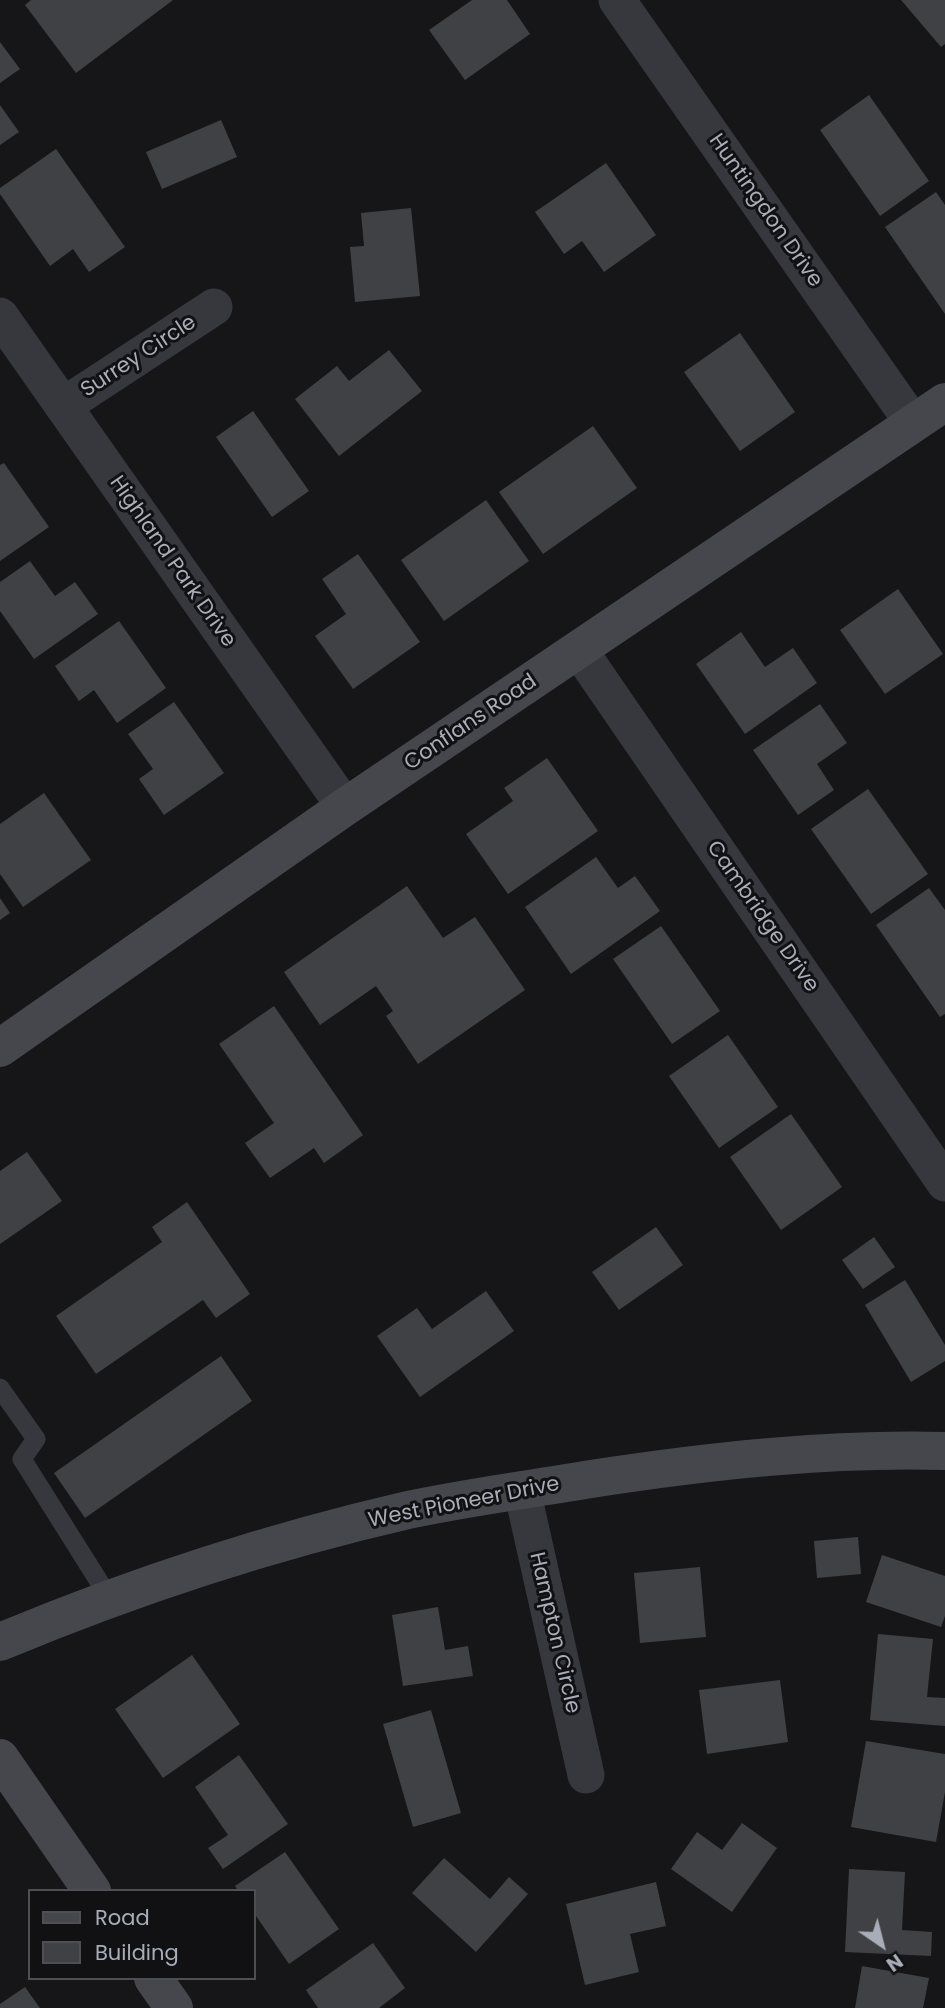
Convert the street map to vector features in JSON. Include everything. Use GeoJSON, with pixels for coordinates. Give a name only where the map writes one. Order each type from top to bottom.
{"type":"FeatureCollection","features":[{"type":"Feature","properties":{"kind":"main road","name":"Conflans Road"},"geometry":{"type":"LineString","coordinates":[[0,1048],[345,807],[945,402]]}},
{"type":"Feature","properties":{"kind":"main road","name":"West Pioneer Drive"},"geometry":{"type":"LineString","coordinates":[[0,1642],[184,1573],[276,1545],[409,1510],[657,1469],[795,1455],[884,1450],[945,1451]]}},
{"type":"Feature","properties":{"kind":"main road"},"geometry":{"type":"LineString","coordinates":[[0,1758],[91,1889]]}},
{"type":"Feature","properties":{"kind":"main road"},"geometry":{"type":"LineString","coordinates":[[154,1980],[174,2008]]}},
{"type":"Feature","properties":{"kind":"street","name":"Huntingdon Drive"},"geometry":{"type":"LineString","coordinates":[[633,6],[914,423]]}},
{"type":"Feature","properties":{"kind":"street","name":"Surrey Circle"},"geometry":{"type":"LineString","coordinates":[[63,406],[214,307]]}},
{"type":"Feature","properties":{"kind":"street","name":"Highland Park Drive"},"geometry":{"type":"LineString","coordinates":[[0,316],[345,807]]}},
{"type":"Feature","properties":{"kind":"street","name":"Cambridge Drive"},"geometry":{"type":"LineString","coordinates":[[579,650],[945,1182]]}},
{"type":"Feature","properties":{"kind":"street","name":"Hampton Circle"},"geometry":{"type":"LineString","coordinates":[[522,1490],[586,1775]]}},
{"type":"Feature","properties":{"kind":"lane"},"geometry":{"type":"LineString","coordinates":[[0,1388],[36,1439],[22,1459],[110,1599]]}},
{"type":"Feature","properties":{"kind":"building"},"geometry":{"type":"Polygon","coordinates":[[[31,0],[173,0],[76,73],[25,5],[31,0]]]}},
{"type":"Feature","properties":{"kind":"building"},"geometry":{"type":"Polygon","coordinates":[[[472,0],[507,0],[530,34],[465,80],[429,30],[472,0]]]}},
{"type":"Feature","properties":{"kind":"building"},"geometry":{"type":"Polygon","coordinates":[[[901,0],[945,0],[945,44],[941,47],[901,0]]]}},
{"type":"Feature","properties":{"kind":"building"},"geometry":{"type":"Polygon","coordinates":[[[0,42],[20,69],[0,83],[0,42]]]}},
{"type":"Feature","properties":{"kind":"building"},"geometry":{"type":"Polygon","coordinates":[[[869,95],[929,181],[880,216],[820,130],[869,95]]]}},
{"type":"Feature","properties":{"kind":"building"},"geometry":{"type":"Polygon","coordinates":[[[0,105],[19,132],[0,145],[0,105]]]}},
{"type":"Feature","properties":{"kind":"building"},"geometry":{"type":"Polygon","coordinates":[[[221,120],[237,157],[162,189],[146,152],[221,120]]]}},
{"type":"Feature","properties":{"kind":"building"},"geometry":{"type":"Polygon","coordinates":[[[56,149],[125,247],[89,272],[73,249],[50,266],[0,194],[0,188],[56,149]]]}},
{"type":"Feature","properties":{"kind":"building"},"geometry":{"type":"Polygon","coordinates":[[[606,163],[656,235],[604,272],[582,241],[564,254],[535,212],[606,163]]]}},
{"type":"Feature","properties":{"kind":"building"},"geometry":{"type":"Polygon","coordinates":[[[936,192],[945,205],[945,314],[885,227],[936,192]]]}},
{"type":"Feature","properties":{"kind":"building"},"geometry":{"type":"Polygon","coordinates":[[[411,208],[420,296],[355,302],[350,247],[364,246],[361,213],[411,208]]]}},
{"type":"Feature","properties":{"kind":"building"},"geometry":{"type":"Polygon","coordinates":[[[740,333],[795,412],[740,451],[684,372],[740,333]]]}},
{"type":"Feature","properties":{"kind":"building"},"geometry":{"type":"Polygon","coordinates":[[[389,350],[422,391],[339,456],[295,399],[337,366],[349,381],[389,350]]]}},
{"type":"Feature","properties":{"kind":"building"},"geometry":{"type":"Polygon","coordinates":[[[253,411],[309,491],[272,517],[216,437],[253,411]]]}},
{"type":"Feature","properties":{"kind":"building"},"geometry":{"type":"Polygon","coordinates":[[[593,426],[637,488],[543,554],[499,492],[593,426]]]}},
{"type":"Feature","properties":{"kind":"building"},"geometry":{"type":"Polygon","coordinates":[[[4,463],[49,527],[0,561],[0,465],[4,463]]]}},
{"type":"Feature","properties":{"kind":"building"},"geometry":{"type":"Polygon","coordinates":[[[486,500],[529,561],[444,621],[401,560],[486,500]]]}},
{"type":"Feature","properties":{"kind":"building"},"geometry":{"type":"Polygon","coordinates":[[[358,554],[420,642],[353,689],[315,636],[346,614],[322,579],[358,554]]]}},
{"type":"Feature","properties":{"kind":"building"},"geometry":{"type":"Polygon","coordinates":[[[30,561],[55,596],[75,582],[98,614],[34,659],[0,611],[0,582],[30,561]]]}},
{"type":"Feature","properties":{"kind":"building"},"geometry":{"type":"Polygon","coordinates":[[[898,589],[943,654],[885,694],[840,630],[898,589]]]}},
{"type":"Feature","properties":{"kind":"building"},"geometry":{"type":"Polygon","coordinates":[[[119,621],[166,688],[117,723],[94,690],[79,701],[55,666],[119,621]]]}},
{"type":"Feature","properties":{"kind":"building"},"geometry":{"type":"Polygon","coordinates":[[[741,632],[765,667],[793,648],[817,683],[745,734],[696,664],[741,632]]]}},
{"type":"Feature","properties":{"kind":"building"},"geometry":{"type":"Polygon","coordinates":[[[174,702],[224,773],[164,815],[139,779],[153,769],[128,734],[174,702]]]}},
{"type":"Feature","properties":{"kind":"building"},"geometry":{"type":"Polygon","coordinates":[[[820,704],[847,743],[817,764],[834,790],[798,815],[753,750],[820,704]]]}},
{"type":"Feature","properties":{"kind":"building"},"geometry":{"type":"Polygon","coordinates":[[[547,758],[598,831],[508,894],[466,834],[513,801],[504,788],[547,758]]]}},
{"type":"Feature","properties":{"kind":"building"},"geometry":{"type":"Polygon","coordinates":[[[868,789],[928,874],[871,914],[811,829],[868,789]]]}},
{"type":"Feature","properties":{"kind":"building"},"geometry":{"type":"Polygon","coordinates":[[[44,793],[91,860],[23,907],[0,874],[0,824],[44,793]]]}},
{"type":"Feature","properties":{"kind":"building"},"geometry":{"type":"Polygon","coordinates":[[[596,857],[618,888],[635,876],[660,911],[571,974],[525,907],[596,857]]]}},
{"type":"Feature","properties":{"kind":"building"},"geometry":{"type":"Polygon","coordinates":[[[407,886],[443,938],[475,917],[525,990],[418,1064],[386,1016],[393,1011],[376,986],[320,1025],[284,972],[407,886]]]}},
{"type":"Feature","properties":{"kind":"building"},"geometry":{"type":"Polygon","coordinates":[[[929,888],[945,910],[945,1014],[940,1017],[876,925],[929,888]]]}},
{"type":"Feature","properties":{"kind":"building"},"geometry":{"type":"Polygon","coordinates":[[[0,898],[10,913],[0,920],[0,898]]]}},
{"type":"Feature","properties":{"kind":"building"},"geometry":{"type":"Polygon","coordinates":[[[661,926],[720,1011],[672,1044],[613,959],[661,926]]]}},
{"type":"Feature","properties":{"kind":"building"},"geometry":{"type":"Polygon","coordinates":[[[274,1006],[363,1135],[324,1163],[314,1148],[270,1178],[245,1143],[274,1123],[219,1044],[274,1006]]]}},
{"type":"Feature","properties":{"kind":"building"},"geometry":{"type":"Polygon","coordinates":[[[728,1035],[778,1107],[719,1148],[669,1076],[728,1035]]]}},
{"type":"Feature","properties":{"kind":"building"},"geometry":{"type":"Polygon","coordinates":[[[791,1114],[842,1187],[781,1230],[730,1157],[791,1114]]]}},
{"type":"Feature","properties":{"kind":"building"},"geometry":{"type":"Polygon","coordinates":[[[27,1152],[62,1201],[0,1244],[0,1171],[27,1152]]]}},
{"type":"Feature","properties":{"kind":"building"},"geometry":{"type":"Polygon","coordinates":[[[187,1202],[250,1294],[216,1318],[203,1300],[96,1374],[56,1316],[162,1242],[152,1227],[187,1202]]]}},
{"type":"Feature","properties":{"kind":"building"},"geometry":{"type":"Polygon","coordinates":[[[656,1227],[683,1265],[619,1310],[592,1272],[656,1227]]]}},
{"type":"Feature","properties":{"kind":"building"},"geometry":{"type":"Polygon","coordinates":[[[874,1237],[895,1267],[863,1289],[842,1260],[874,1237]]]}},
{"type":"Feature","properties":{"kind":"building"},"geometry":{"type":"Polygon","coordinates":[[[905,1280],[945,1345],[945,1361],[911,1382],[865,1305],[905,1280]]]}},
{"type":"Feature","properties":{"kind":"building"},"geometry":{"type":"Polygon","coordinates":[[[486,1291],[514,1331],[420,1397],[377,1336],[417,1308],[432,1329],[486,1291]]]}},
{"type":"Feature","properties":{"kind":"building"},"geometry":{"type":"Polygon","coordinates":[[[221,1356],[252,1401],[85,1518],[54,1473],[221,1356]]]}},
{"type":"Feature","properties":{"kind":"building"},"geometry":{"type":"Polygon","coordinates":[[[858,1537],[861,1574],[817,1578],[814,1541],[858,1537]]]}},
{"type":"Feature","properties":{"kind":"building"},"geometry":{"type":"Polygon","coordinates":[[[882,1555],[945,1576],[945,1616],[941,1627],[866,1602],[882,1555]]]}},
{"type":"Feature","properties":{"kind":"building"},"geometry":{"type":"Polygon","coordinates":[[[700,1567],[706,1637],[640,1643],[634,1573],[700,1567]]]}},
{"type":"Feature","properties":{"kind":"building"},"geometry":{"type":"Polygon","coordinates":[[[438,1607],[445,1650],[468,1646],[473,1676],[403,1686],[392,1615],[438,1607]]]}},
{"type":"Feature","properties":{"kind":"building"},"geometry":{"type":"Polygon","coordinates":[[[878,1634],[933,1639],[927,1697],[945,1698],[945,1726],[870,1720],[878,1634]]]}},
{"type":"Feature","properties":{"kind":"building"},"geometry":{"type":"Polygon","coordinates":[[[192,1655],[240,1724],[163,1778],[115,1709],[192,1655]]]}},
{"type":"Feature","properties":{"kind":"building"},"geometry":{"type":"Polygon","coordinates":[[[780,1680],[788,1742],[707,1754],[699,1690],[780,1680]]]}},
{"type":"Feature","properties":{"kind":"building"},"geometry":{"type":"Polygon","coordinates":[[[431,1710],[461,1813],[413,1827],[383,1724],[431,1710]]]}},
{"type":"Feature","properties":{"kind":"building"},"geometry":{"type":"Polygon","coordinates":[[[866,1741],[945,1754],[945,1792],[936,1842],[851,1827],[866,1741]]]}},
{"type":"Feature","properties":{"kind":"building"},"geometry":{"type":"Polygon","coordinates":[[[239,1755],[288,1824],[223,1869],[208,1848],[228,1835],[195,1787],[239,1755]]]}},
{"type":"Feature","properties":{"kind":"building"},"geometry":{"type":"Polygon","coordinates":[[[742,1823],[777,1848],[732,1912],[671,1869],[697,1832],[722,1850],[742,1823]]]}},
{"type":"Feature","properties":{"kind":"building"},"geometry":{"type":"Polygon","coordinates":[[[285,1852],[339,1929],[289,1964],[256,1916],[256,1889],[237,1889],[235,1886],[285,1852]]]}},
{"type":"Feature","properties":{"kind":"building"},"geometry":{"type":"Polygon","coordinates":[[[444,1858],[490,1899],[509,1877],[528,1894],[476,1952],[412,1893],[444,1858]]]}},
{"type":"Feature","properties":{"kind":"building"},"geometry":{"type":"Polygon","coordinates":[[[849,1869],[905,1872],[902,1930],[932,1932],[931,1956],[845,1952],[849,1869]]]}},
{"type":"Feature","properties":{"kind":"building"},"geometry":{"type":"Polygon","coordinates":[[[656,1882],[666,1926],[630,1934],[639,1972],[585,1985],[566,1904],[656,1882]]]}},
{"type":"Feature","properties":{"kind":"building"},"geometry":{"type":"Polygon","coordinates":[[[373,1943],[405,1988],[379,2008],[318,2008],[306,1990],[373,1943]]]}},
{"type":"Feature","properties":{"kind":"building"},"geometry":{"type":"Polygon","coordinates":[[[862,1966],[929,1978],[923,2008],[855,2008],[862,1966]]]}},
{"type":"Feature","properties":{"kind":"building"},"geometry":{"type":"Polygon","coordinates":[[[25,1987],[40,2008],[0,2008],[0,2004],[25,1987]]]}}]}
